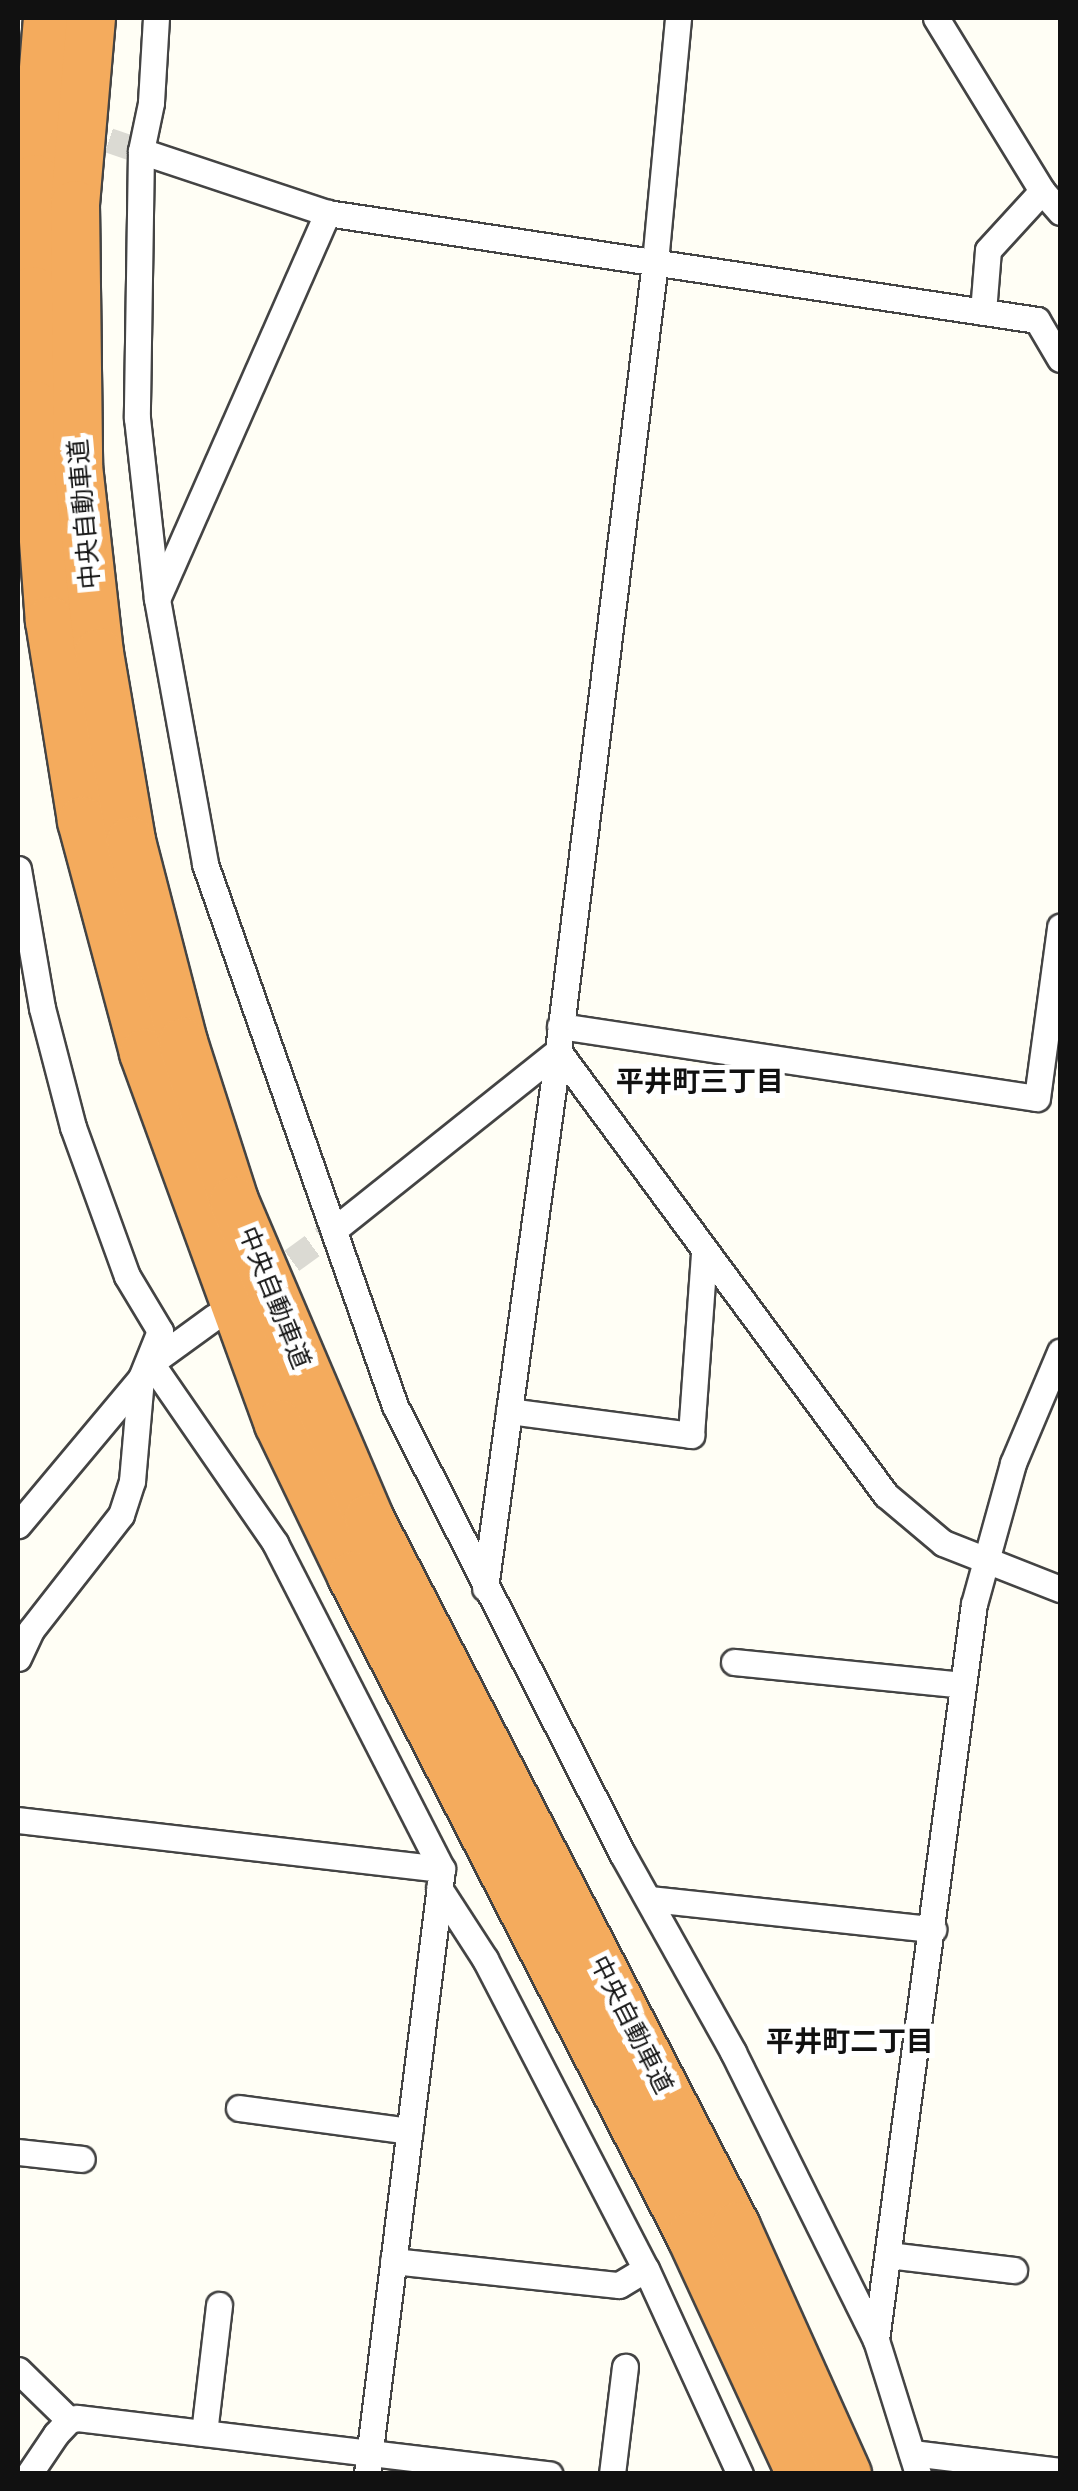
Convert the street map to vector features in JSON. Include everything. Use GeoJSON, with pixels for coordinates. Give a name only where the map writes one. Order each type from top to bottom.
{"type":"FeatureCollection","features":[{"type":"Feature","properties":{"kind":"highway","name":"中央自動車道"},"geometry":{"type":"LineString","coordinates":[[48,18],[36,160],[32,291],[34,405],[50,620],[82,821],[144,1053],[280,1424],[352,1576],[691,2236],[800,2474]]}},
{"type":"Feature","properties":{"kind":"highway","name":"中央自動車道"},"geometry":{"type":"LineString","coordinates":[[92,18],[75,206],[78,466],[99,653],[131,841],[183,1042],[234,1201],[369,1518],[736,2227],[847,2474]]}},
{"type":"Feature","properties":{"kind":"street"},"geometry":{"type":"LineString","coordinates":[[156,18],[151,103],[141,151],[137,418],[157,599],[206,864],[396,1406],[485,1588],[733,2052],[876,2340],[915,2463],[1060,2471]]}},
{"type":"Feature","properties":{"kind":"street"},"geometry":{"type":"LineString","coordinates":[[485,1588],[559,1038],[655,262],[678,18]]}},
{"type":"Feature","properties":{"kind":"street"},"geometry":{"type":"LineString","coordinates":[[936,18],[1042,191],[1060,212]]}},
{"type":"Feature","properties":{"kind":"street"},"geometry":{"type":"LineString","coordinates":[[141,151],[327,212],[1037,320],[1060,360]]}},
{"type":"Feature","properties":{"kind":"street"},"geometry":{"type":"LineString","coordinates":[[983,312],[988,250],[1042,191]]}},
{"type":"Feature","properties":{"kind":"street"},"geometry":{"type":"LineString","coordinates":[[157,599],[327,212]]}},
{"type":"Feature","properties":{"kind":"street"},"geometry":{"type":"LineString","coordinates":[[18,869],[42,1008],[73,1126],[126,1276],[160,1331],[146,1371],[132,1481],[121,1515],[31,1630],[18,1658]]}},
{"type":"Feature","properties":{"kind":"street"},"geometry":{"type":"LineString","coordinates":[[335,1230],[559,1038],[1049,1100],[1060,927]]}},
{"type":"Feature","properties":{"kind":"street"},"geometry":{"type":"LineString","coordinates":[[559,1038],[704,1253],[886,1495],[943,1543],[1060,1589]]}},
{"type":"Feature","properties":{"kind":"street"},"geometry":{"type":"LineString","coordinates":[[509,1411],[690,1436],[704,1253]]}},
{"type":"Feature","properties":{"kind":"street"},"geometry":{"type":"LineString","coordinates":[[18,1525],[146,1371],[214,1317]]}},
{"type":"Feature","properties":{"kind":"street"},"geometry":{"type":"LineString","coordinates":[[876,2340],[974,1604],[1013,1463],[1060,1352]]}},
{"type":"Feature","properties":{"kind":"street"},"geometry":{"type":"LineString","coordinates":[[146,1371],[275,1543],[441,1879],[646,2270],[740,2474]]}},
{"type":"Feature","properties":{"kind":"street"},"geometry":{"type":"LineString","coordinates":[[734,1662],[963,1685]]}},
{"type":"Feature","properties":{"kind":"street"},"geometry":{"type":"LineString","coordinates":[[18,1820],[441,1879]]}},
{"type":"Feature","properties":{"kind":"street"},"geometry":{"type":"LineString","coordinates":[[368,2463],[441,1879]]}},
{"type":"Feature","properties":{"kind":"street"},"geometry":{"type":"LineString","coordinates":[[650,1899],[933,1929]]}},
{"type":"Feature","properties":{"kind":"street"},"geometry":{"type":"LineString","coordinates":[[239,2108],[409,2130]]}},
{"type":"Feature","properties":{"kind":"street"},"geometry":{"type":"LineString","coordinates":[[18,2152],[82,2159]]}},
{"type":"Feature","properties":{"kind":"street"},"geometry":{"type":"LineString","coordinates":[[888,2256],[1014,2270]]}},
{"type":"Feature","properties":{"kind":"street"},"geometry":{"type":"LineString","coordinates":[[393,2261],[619,2285],[646,2270]]}},
{"type":"Feature","properties":{"kind":"street"},"geometry":{"type":"LineString","coordinates":[[204,2433],[219,2304]]}},
{"type":"Feature","properties":{"kind":"street"},"geometry":{"type":"LineString","coordinates":[[612,2474],[625,2367]]}},
{"type":"Feature","properties":{"kind":"street"},"geometry":{"type":"LineString","coordinates":[[18,2370],[69,2420],[204,2433],[368,2463],[550,2474]]}},
{"type":"Feature","properties":{"kind":"street"},"geometry":{"type":"LineString","coordinates":[[29,2474],[35,2458],[69,2420]]}},
{"type":"Feature","properties":{"kind":"tunnel"},"geometry":{"type":"LineString","coordinates":[[74,128],[141,151]]}},
{"type":"Feature","properties":{"kind":"tunnel"},"geometry":{"type":"LineString","coordinates":[[262,1282],[335,1229]]}},
{"type":"Feature","properties":{"kind":"district","name":"平井町三丁目"},"geometry":{"type":"Point","coordinates":[700,1082]}},
{"type":"Feature","properties":{"kind":"district","name":"平井町二丁目"},"geometry":{"type":"Point","coordinates":[850,2042]}}]}
